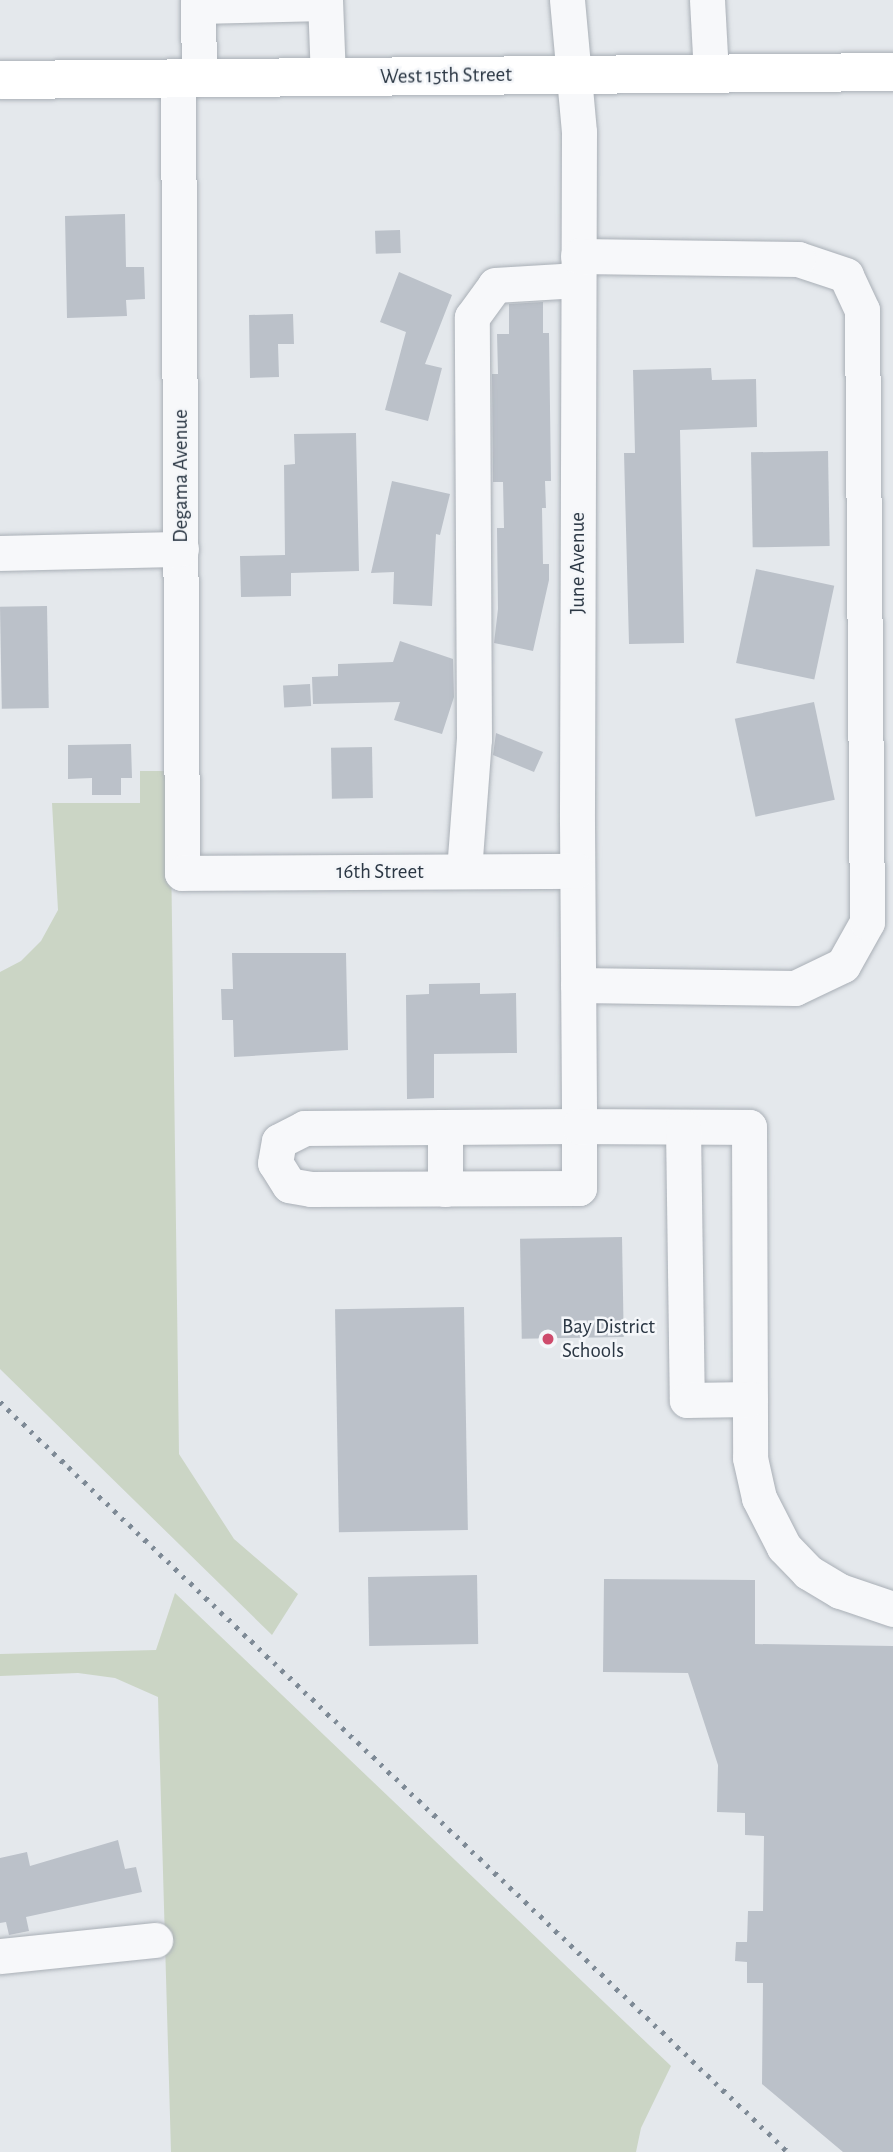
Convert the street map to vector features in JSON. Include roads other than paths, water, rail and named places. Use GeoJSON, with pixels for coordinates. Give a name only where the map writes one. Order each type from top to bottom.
{"type":"FeatureCollection","features":[{"type":"Feature","properties":{"kind":"highway","name":"West 15th Street"},"geometry":{"type":"LineString","coordinates":[[0,80],[893,72]]}},
{"type":"Feature","properties":{"kind":"street","name":"June Avenue"},"geometry":{"type":"LineString","coordinates":[[445,1189],[579,1188],[579,132],[567,0]]}},
{"type":"Feature","properties":{"kind":"street"},"geometry":{"type":"LineString","coordinates":[[707,0],[711,73]]}},
{"type":"Feature","properties":{"kind":"street"},"geometry":{"type":"LineString","coordinates":[[198,3],[325,1],[328,77]]}},
{"type":"Feature","properties":{"kind":"street","name":"Degama Avenue"},"geometry":{"type":"LineString","coordinates":[[182,873],[181,550],[189,78],[198,3]]}},
{"type":"Feature","properties":{"kind":"street"},"geometry":{"type":"LineString","coordinates":[[464,872],[474,740],[472,317],[495,285],[578,268],[798,259],[846,275],[862,310],[867,922],[843,965],[795,988],[578,985]]}},
{"type":"Feature","properties":{"kind":"street"},"geometry":{"type":"LineString","coordinates":[[0,553],[181,550]]}},
{"type":"Feature","properties":{"kind":"street","name":"16th Street"},"geometry":{"type":"LineString","coordinates":[[182,873],[578,871]]}},
{"type":"Feature","properties":{"kind":"street"},"geometry":{"type":"LineString","coordinates":[[444,1128],[445,1189],[299,1188],[284,1180],[274,1157],[282,1138],[300,1129],[579,1126],[749,1127],[750,1399],[753,1477],[765,1514],[784,1547],[829,1586],[893,1609]]}},
{"type":"Feature","properties":{"kind":"street"},"geometry":{"type":"LineString","coordinates":[[683,1127],[687,1400],[750,1399]]}},
{"type":"Feature","properties":{"kind":"street"},"geometry":{"type":"LineString","coordinates":[[0,1956],[155,1940]]}},
{"type":"Feature","properties":{"kind":"railway"},"geometry":{"type":"LineString","coordinates":[[0,1402],[788,2152]]}},
{"type":"Feature","properties":{"kind":"place","name":"Bay District Schools"},"geometry":{"type":"Point","coordinates":[548,1339]}}]}
